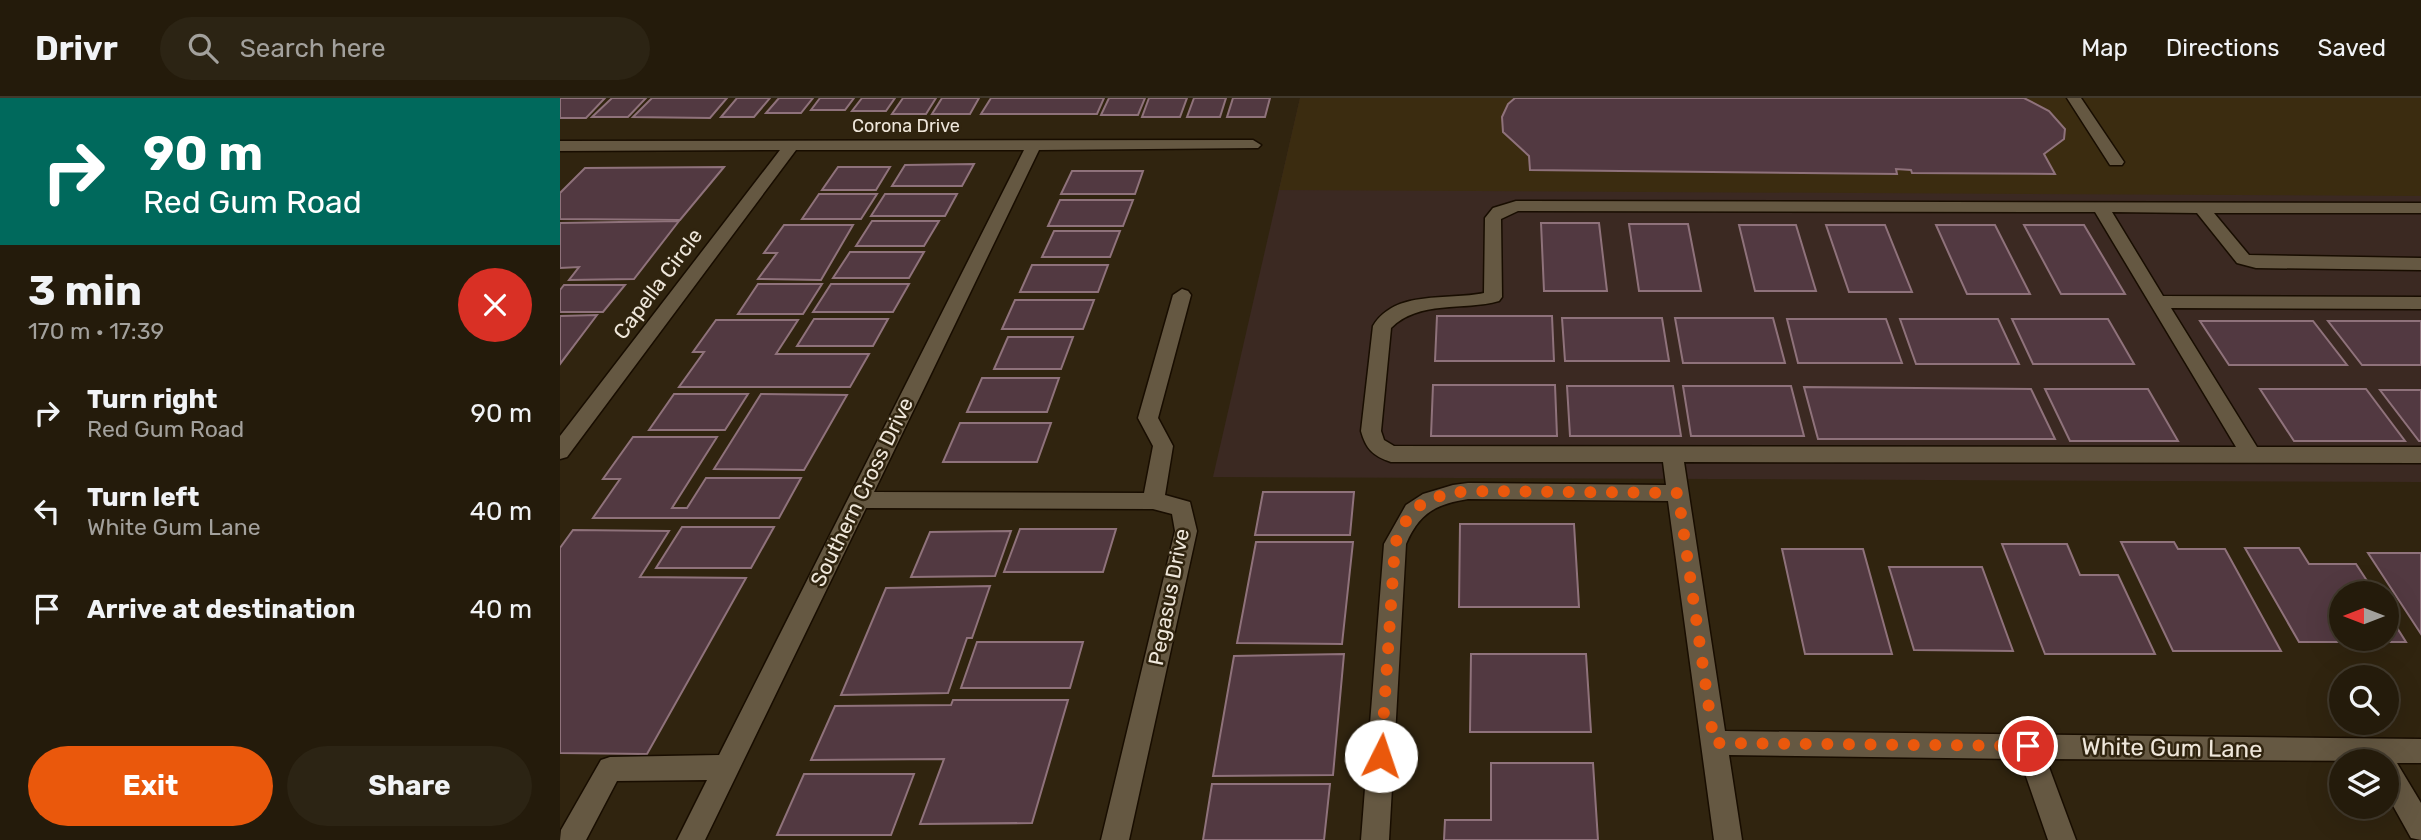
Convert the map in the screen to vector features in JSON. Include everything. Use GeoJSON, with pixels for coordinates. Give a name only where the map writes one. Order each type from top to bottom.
{"type":"FeatureCollection","features":[{"type":"Feature","properties":{"kind":"street"},"geometry":{"type":"LineString","coordinates":[[2074,98],[2116,162]]}},
{"type":"Feature","properties":{"kind":"street","name":"Capella Circle"},"geometry":{"type":"LineString","coordinates":[[560,451],[792,145]]}},
{"type":"Feature","properties":{"kind":"street","name":"Southern Cross Drive"},"geometry":{"type":"LineString","coordinates":[[691,840],[1034,145]]}},
{"type":"Feature","properties":{"kind":"street","name":"Corona Drive"},"geometry":{"type":"LineString","coordinates":[[560,146],[1253,145]]}},
{"type":"Feature","properties":{"kind":"street"},"geometry":{"type":"LineString","coordinates":[[2418,212],[2201,207],[1516,206],[1499,212],[1493,218],[1493,297],[1479,302],[1404,307],[1389,316],[1382,326],[1371,431],[1375,445],[1391,454],[2421,455]]}},
{"type":"Feature","properties":{"kind":"street"},"geometry":{"type":"LineString","coordinates":[[2100,207],[2251,455]]}},
{"type":"Feature","properties":{"kind":"street"},"geometry":{"type":"LineString","coordinates":[[2201,207],[2243,259],[2256,262],[2421,264]]}},
{"type":"Feature","properties":{"kind":"street"},"geometry":{"type":"LineString","coordinates":[[1153,501],[1163,446],[1148,418],[1182,295]]}},
{"type":"Feature","properties":{"kind":"street"},"geometry":{"type":"LineString","coordinates":[[2157,302],[2421,303]]}},
{"type":"Feature","properties":{"kind":"street"},"geometry":{"type":"LineString","coordinates":[[1672,454],[1728,840]]}},
{"type":"Feature","properties":{"kind":"street"},"geometry":{"type":"LineString","coordinates":[[1375,840],[1395,544],[1405,520],[1419,505],[1436,496],[1468,491],[1678,493]]}},
{"type":"Feature","properties":{"kind":"street","name":"Pegasus Drive"},"geometry":{"type":"LineString","coordinates":[[858,500],[1153,501],[1182,508],[1186,531],[1115,840]]}},
{"type":"Feature","properties":{"kind":"street","name":"White Gum Lane"},"geometry":{"type":"LineString","coordinates":[[1714,743],[2028,746],[2329,758]]}},
{"type":"Feature","properties":{"kind":"street"},"geometry":{"type":"LineString","coordinates":[[2028,746],[2062,840]]}},
{"type":"Feature","properties":{"kind":"street","name":"White Gum Lane"},"geometry":{"type":"LineString","coordinates":[[2399,756],[2421,751]]}},
{"type":"Feature","properties":{"kind":"street"},"geometry":{"type":"LineString","coordinates":[[571,840],[610,769],[727,767]]}},
{"type":"Feature","properties":{"kind":"street"},"geometry":{"type":"LineString","coordinates":[[2399,790],[2421,829]]}},
{"type":"Feature","properties":{"kind":"shaded area"},"geometry":{"type":"Polygon","coordinates":[[[1300,98],[2421,98],[2421,482],[1213,477],[1300,98]]]}},
{"type":"Feature","properties":{"kind":"shaded area"},"geometry":{"type":"Polygon","coordinates":[[[1300,98],[2421,98],[2421,196],[1279,190],[1300,98]]]}},
{"type":"Feature","properties":{"kind":"building"},"geometry":{"type":"Polygon","coordinates":[[[560,98],[605,98],[586,118],[560,118],[560,98]]]}},
{"type":"Feature","properties":{"kind":"building"},"geometry":{"type":"Polygon","coordinates":[[[612,98],[646,98],[628,117],[592,117],[612,98]]]}},
{"type":"Feature","properties":{"kind":"building"},"geometry":{"type":"Polygon","coordinates":[[[652,98],[727,98],[710,118],[633,117],[652,98]]]}},
{"type":"Feature","properties":{"kind":"building"},"geometry":{"type":"Polygon","coordinates":[[[737,98],[770,98],[754,117],[721,117],[737,98]]]}},
{"type":"Feature","properties":{"kind":"building"},"geometry":{"type":"Polygon","coordinates":[[[779,98],[813,98],[801,113],[766,113],[779,98]]]}},
{"type":"Feature","properties":{"kind":"building"},"geometry":{"type":"Polygon","coordinates":[[[820,98],[854,98],[845,110],[811,110],[820,98]]]}},
{"type":"Feature","properties":{"kind":"building"},"geometry":{"type":"Polygon","coordinates":[[[862,98],[895,98],[886,111],[852,111],[862,98]]]}},
{"type":"Feature","properties":{"kind":"building"},"geometry":{"type":"Polygon","coordinates":[[[903,98],[936,98],[926,114],[892,114],[903,98]]]}},
{"type":"Feature","properties":{"kind":"building"},"geometry":{"type":"Polygon","coordinates":[[[942,98],[979,98],[970,114],[932,114],[942,98]]]}},
{"type":"Feature","properties":{"kind":"building"},"geometry":{"type":"Polygon","coordinates":[[[991,98],[1104,98],[1097,114],[981,114],[991,98]]]}},
{"type":"Feature","properties":{"kind":"building"},"geometry":{"type":"Polygon","coordinates":[[[1109,98],[1145,98],[1138,115],[1101,115],[1109,98]]]}},
{"type":"Feature","properties":{"kind":"building"},"geometry":{"type":"Polygon","coordinates":[[[1149,98],[1187,98],[1180,117],[1142,117],[1149,98]]]}},
{"type":"Feature","properties":{"kind":"building"},"geometry":{"type":"Polygon","coordinates":[[[1194,98],[1226,98],[1220,117],[1187,117],[1194,98]]]}},
{"type":"Feature","properties":{"kind":"building"},"geometry":{"type":"Polygon","coordinates":[[[1233,98],[1270,98],[1265,117],[1227,117],[1233,98]]]}},
{"type":"Feature","properties":{"kind":"building"},"geometry":{"type":"Polygon","coordinates":[[[1515,98],[2024,98],[2049,111],[2065,129],[2064,139],[2044,154],[2055,174],[1912,173],[1911,170],[1896,169],[1897,174],[1530,170],[1529,156],[1503,132],[1502,117],[1508,104],[1515,98]]]}},
{"type":"Feature","properties":{"kind":"building"},"geometry":{"type":"Polygon","coordinates":[[[974,164],[962,186],[892,186],[905,165],[974,164]]]}},
{"type":"Feature","properties":{"kind":"building"},"geometry":{"type":"Polygon","coordinates":[[[724,167],[680,220],[560,219],[560,193],[585,168],[724,167]]]}},
{"type":"Feature","properties":{"kind":"building"},"geometry":{"type":"Polygon","coordinates":[[[838,167],[890,167],[876,190],[822,190],[838,167]]]}},
{"type":"Feature","properties":{"kind":"building"},"geometry":{"type":"Polygon","coordinates":[[[1072,171],[1143,171],[1135,194],[1061,194],[1072,171]]]}},
{"type":"Feature","properties":{"kind":"building"},"geometry":{"type":"Polygon","coordinates":[[[819,194],[877,194],[861,219],[802,219],[819,194]]]}},
{"type":"Feature","properties":{"kind":"building"},"geometry":{"type":"Polygon","coordinates":[[[885,194],[957,194],[945,216],[871,216],[885,194]]]}},
{"type":"Feature","properties":{"kind":"building"},"geometry":{"type":"Polygon","coordinates":[[[1060,200],[1133,200],[1123,226],[1048,226],[1060,200]]]}},
{"type":"Feature","properties":{"kind":"building"},"geometry":{"type":"Polygon","coordinates":[[[679,221],[634,279],[569,280],[579,267],[560,268],[560,223],[679,221]]]}},
{"type":"Feature","properties":{"kind":"building"},"geometry":{"type":"Polygon","coordinates":[[[872,221],[939,221],[924,246],[856,246],[872,221]]]}},
{"type":"Feature","properties":{"kind":"building"},"geometry":{"type":"Polygon","coordinates":[[[1541,223],[1599,223],[1607,291],[1544,291],[1541,223]]]}},
{"type":"Feature","properties":{"kind":"building"},"geometry":{"type":"Polygon","coordinates":[[[1629,224],[1688,224],[1701,291],[1639,291],[1629,224]]]}},
{"type":"Feature","properties":{"kind":"building"},"geometry":{"type":"Polygon","coordinates":[[[784,225],[853,225],[821,280],[758,279],[777,253],[764,253],[784,225]]]}},
{"type":"Feature","properties":{"kind":"building"},"geometry":{"type":"Polygon","coordinates":[[[1739,225],[1796,225],[1816,291],[1755,291],[1739,225]]]}},
{"type":"Feature","properties":{"kind":"building"},"geometry":{"type":"Polygon","coordinates":[[[1826,225],[1885,225],[1912,292],[1849,292],[1826,225]]]}},
{"type":"Feature","properties":{"kind":"building"},"geometry":{"type":"Polygon","coordinates":[[[1936,225],[1995,225],[2030,294],[1967,294],[1936,225]]]}},
{"type":"Feature","properties":{"kind":"building"},"geometry":{"type":"Polygon","coordinates":[[[2024,225],[2084,225],[2125,294],[2061,294],[2024,225]]]}},
{"type":"Feature","properties":{"kind":"building"},"geometry":{"type":"Polygon","coordinates":[[[1054,231],[1120,231],[1110,257],[1042,257],[1054,231]]]}},
{"type":"Feature","properties":{"kind":"building"},"geometry":{"type":"Polygon","coordinates":[[[850,252],[924,252],[909,278],[833,278],[850,252]]]}},
{"type":"Feature","properties":{"kind":"building"},"geometry":{"type":"Polygon","coordinates":[[[1032,265],[1108,265],[1098,292],[1020,292],[1032,265]]]}},
{"type":"Feature","properties":{"kind":"building"},"geometry":{"type":"Polygon","coordinates":[[[758,284],[822,284],[803,314],[738,314],[758,284]]]}},
{"type":"Feature","properties":{"kind":"building"},"geometry":{"type":"Polygon","coordinates":[[[831,284],[909,284],[893,312],[813,312],[831,284]]]}},
{"type":"Feature","properties":{"kind":"building"},"geometry":{"type":"Polygon","coordinates":[[[564,285],[625,285],[603,312],[560,312],[560,290],[564,285]]]}},
{"type":"Feature","properties":{"kind":"building"},"geometry":{"type":"Polygon","coordinates":[[[1015,300],[1094,300],[1083,329],[1002,329],[1015,300]]]}},
{"type":"Feature","properties":{"kind":"building"},"geometry":{"type":"Polygon","coordinates":[[[597,315],[560,364],[560,316],[597,315]]]}},
{"type":"Feature","properties":{"kind":"building"},"geometry":{"type":"Polygon","coordinates":[[[1437,316],[1552,316],[1554,361],[1435,361],[1437,316]]]}},
{"type":"Feature","properties":{"kind":"building"},"geometry":{"type":"Polygon","coordinates":[[[1562,318],[1662,318],[1669,361],[1565,361],[1562,318]]]}},
{"type":"Feature","properties":{"kind":"building"},"geometry":{"type":"Polygon","coordinates":[[[1675,318],[1773,318],[1785,363],[1683,363],[1675,318]]]}},
{"type":"Feature","properties":{"kind":"building"},"geometry":{"type":"Polygon","coordinates":[[[814,319],[888,319],[873,346],[797,346],[814,319]]]}},
{"type":"Feature","properties":{"kind":"building"},"geometry":{"type":"Polygon","coordinates":[[[1787,319],[1886,319],[1902,363],[1798,363],[1787,319]]]}},
{"type":"Feature","properties":{"kind":"building"},"geometry":{"type":"Polygon","coordinates":[[[1900,319],[1998,319],[2019,364],[1916,364],[1900,319]]]}},
{"type":"Feature","properties":{"kind":"building"},"geometry":{"type":"Polygon","coordinates":[[[2012,319],[2108,319],[2134,364],[2033,364],[2012,319]]]}},
{"type":"Feature","properties":{"kind":"building"},"geometry":{"type":"Polygon","coordinates":[[[716,320],[798,320],[776,354],[869,354],[850,387],[679,387],[704,352],[693,352],[716,320]]]}},
{"type":"Feature","properties":{"kind":"building"},"geometry":{"type":"Polygon","coordinates":[[[2200,321],[2313,321],[2347,365],[2229,365],[2200,321]]]}},
{"type":"Feature","properties":{"kind":"building"},"geometry":{"type":"Polygon","coordinates":[[[2328,321],[2421,321],[2421,365],[2362,365],[2328,321]]]}},
{"type":"Feature","properties":{"kind":"building"},"geometry":{"type":"Polygon","coordinates":[[[1008,337],[1073,337],[1061,369],[994,369],[1008,337]]]}},
{"type":"Feature","properties":{"kind":"building"},"geometry":{"type":"Polygon","coordinates":[[[982,378],[1059,378],[1047,412],[967,412],[982,378]]]}},
{"type":"Feature","properties":{"kind":"building"},"geometry":{"type":"Polygon","coordinates":[[[1433,385],[1555,385],[1557,436],[1431,436],[1433,385]]]}},
{"type":"Feature","properties":{"kind":"building"},"geometry":{"type":"Polygon","coordinates":[[[1567,386],[1673,386],[1681,436],[1570,436],[1567,386]]]}},
{"type":"Feature","properties":{"kind":"building"},"geometry":{"type":"Polygon","coordinates":[[[1683,386],[1791,386],[1804,436],[1691,436],[1683,386]]]}},
{"type":"Feature","properties":{"kind":"building"},"geometry":{"type":"Polygon","coordinates":[[[1804,387],[2031,389],[2055,439],[1818,439],[1804,387]]]}},
{"type":"Feature","properties":{"kind":"building"},"geometry":{"type":"Polygon","coordinates":[[[2045,389],[2148,389],[2178,441],[2070,441],[2045,389]]]}},
{"type":"Feature","properties":{"kind":"building"},"geometry":{"type":"Polygon","coordinates":[[[2260,389],[2366,389],[2405,441],[2294,441],[2260,389]]]}},
{"type":"Feature","properties":{"kind":"building"},"geometry":{"type":"Polygon","coordinates":[[[2380,390],[2421,390],[2421,441],[2419,441],[2380,390]]]}},
{"type":"Feature","properties":{"kind":"building"},"geometry":{"type":"Polygon","coordinates":[[[674,394],[748,394],[725,430],[649,430],[674,394]]]}},
{"type":"Feature","properties":{"kind":"building"},"geometry":{"type":"Polygon","coordinates":[[[761,394],[847,395],[804,470],[714,469],[761,394]]]}},
{"type":"Feature","properties":{"kind":"building"},"geometry":{"type":"Polygon","coordinates":[[[960,423],[1051,423],[1037,462],[943,462],[960,423]]]}},
{"type":"Feature","properties":{"kind":"building"},"geometry":{"type":"Polygon","coordinates":[[[633,437],[717,437],[672,508],[687,508],[706,478],[801,478],[779,518],[593,518],[620,479],[603,479],[633,437]]]}},
{"type":"Feature","properties":{"kind":"building"},"geometry":{"type":"Polygon","coordinates":[[[1263,492],[1354,492],[1350,535],[1255,535],[1263,492]]]}},
{"type":"Feature","properties":{"kind":"building"},"geometry":{"type":"Polygon","coordinates":[[[1460,524],[1574,524],[1579,607],[1459,607],[1460,524]]]}},
{"type":"Feature","properties":{"kind":"building"},"geometry":{"type":"Polygon","coordinates":[[[682,527],[774,527],[751,568],[656,568],[682,527]]]}},
{"type":"Feature","properties":{"kind":"building"},"geometry":{"type":"Polygon","coordinates":[[[1020,529],[1116,529],[1103,572],[1004,572],[1020,529]]]}},
{"type":"Feature","properties":{"kind":"building"},"geometry":{"type":"Polygon","coordinates":[[[573,530],[669,531],[640,577],[746,578],[647,754],[560,753],[560,548],[573,530]]]}},
{"type":"Feature","properties":{"kind":"building"},"geometry":{"type":"Polygon","coordinates":[[[1011,531],[995,576],[911,577],[930,532],[1011,531]]]}},
{"type":"Feature","properties":{"kind":"building"},"geometry":{"type":"Polygon","coordinates":[[[1256,542],[1353,542],[1342,644],[1237,643],[1256,542]]]}},
{"type":"Feature","properties":{"kind":"building"},"geometry":{"type":"Polygon","coordinates":[[[2121,542],[2174,542],[2178,549],[2225,549],[2281,651],[2173,651],[2121,542]]]}},
{"type":"Feature","properties":{"kind":"building"},"geometry":{"type":"Polygon","coordinates":[[[2002,544],[2067,544],[2080,575],[2118,575],[2155,654],[2045,654],[2002,544]]]}},
{"type":"Feature","properties":{"kind":"building"},"geometry":{"type":"Polygon","coordinates":[[[2245,548],[2299,548],[2309,564],[2356,564],[2367,581],[2329,581],[2329,642],[2299,642],[2245,548]]]}},
{"type":"Feature","properties":{"kind":"building"},"geometry":{"type":"Polygon","coordinates":[[[1782,549],[1863,549],[1892,654],[1805,654],[1782,549]]]}},
{"type":"Feature","properties":{"kind":"building"},"geometry":{"type":"Polygon","coordinates":[[[2368,553],[2421,553],[2421,634],[2399,600],[2399,581],[2386,581],[2368,553]]]}},
{"type":"Feature","properties":{"kind":"building"},"geometry":{"type":"Polygon","coordinates":[[[1889,567],[1982,567],[2013,651],[1914,650],[1889,567]]]}},
{"type":"Feature","properties":{"kind":"building"},"geometry":{"type":"Polygon","coordinates":[[[990,586],[972,638],[967,638],[948,693],[841,695],[886,588],[990,586]]]}},
{"type":"Feature","properties":{"kind":"building"},"geometry":{"type":"Polygon","coordinates":[[[2399,631],[2406,642],[2399,642],[2399,631]]]}},
{"type":"Feature","properties":{"kind":"building"},"geometry":{"type":"Polygon","coordinates":[[[977,642],[1083,642],[1070,688],[961,688],[977,642]]]}},
{"type":"Feature","properties":{"kind":"building"},"geometry":{"type":"Polygon","coordinates":[[[1344,654],[1333,775],[1213,776],[1234,656],[1344,654]]]}},
{"type":"Feature","properties":{"kind":"building"},"geometry":{"type":"Polygon","coordinates":[[[1471,654],[1586,654],[1591,732],[1470,732],[1471,654]]]}},
{"type":"Feature","properties":{"kind":"building"},"geometry":{"type":"Polygon","coordinates":[[[953,700],[1068,700],[1032,823],[920,824],[944,759],[811,760],[835,706],[951,705],[953,700]]]}},
{"type":"Feature","properties":{"kind":"building"},"geometry":{"type":"Polygon","coordinates":[[[1491,763],[1593,763],[1598,840],[1444,840],[1445,820],[1491,820],[1491,763]]]}},
{"type":"Feature","properties":{"kind":"building"},"geometry":{"type":"Polygon","coordinates":[[[804,774],[914,774],[891,835],[777,835],[804,774]]]}},
{"type":"Feature","properties":{"kind":"building"},"geometry":{"type":"Polygon","coordinates":[[[1212,784],[1330,784],[1324,840],[1203,840],[1212,784]]]}},
{"type":"Feature","properties":{"kind":"route"},"geometry":{"type":"LineString","coordinates":[[1381,756],[1395,544],[1405,520],[1419,505],[1436,496],[1468,491],[1678,493],[1714,743],[2028,746]]}}]}
